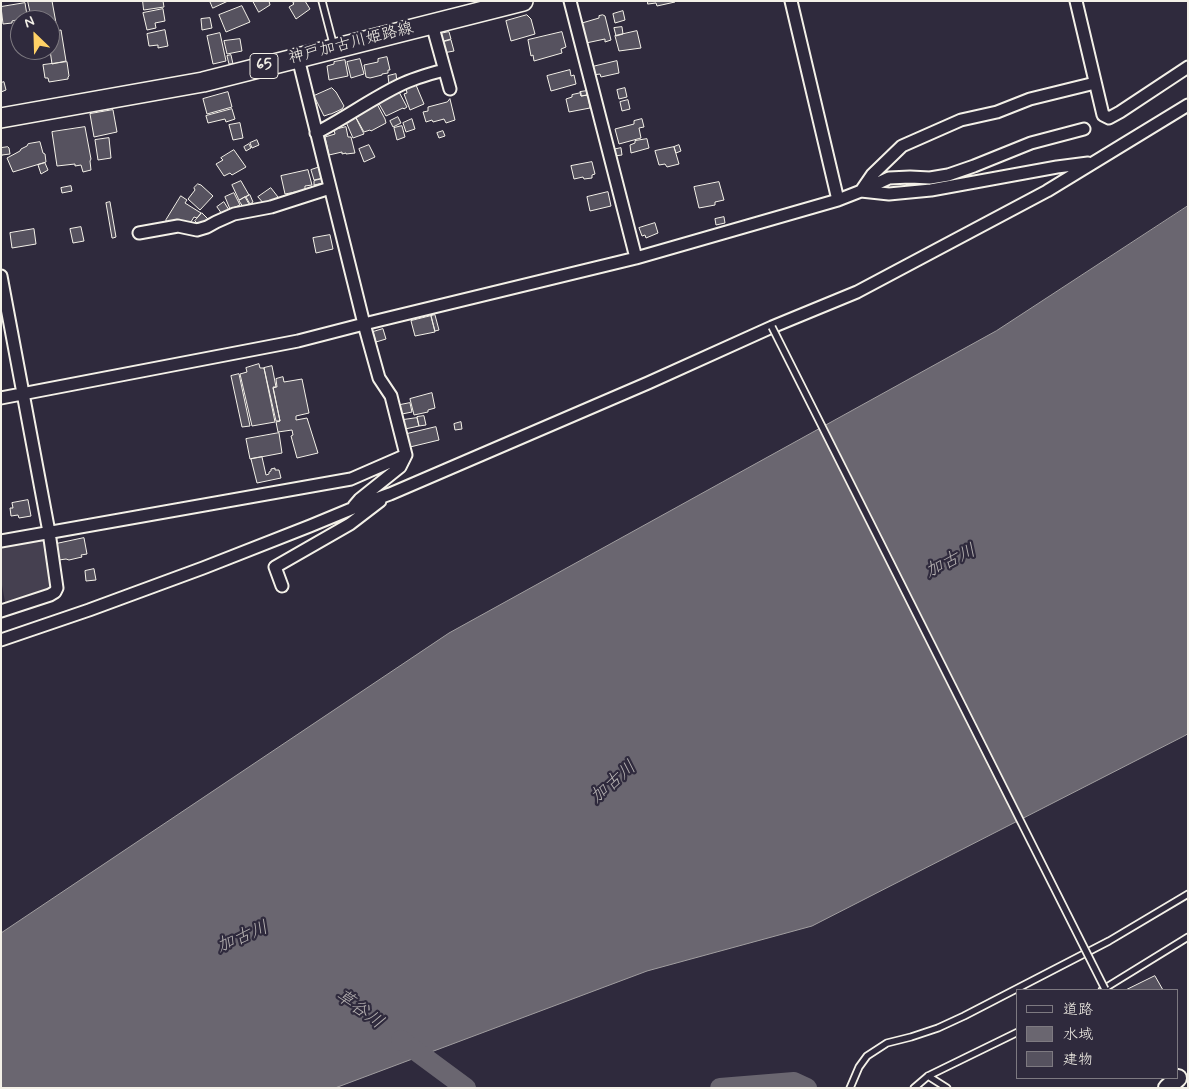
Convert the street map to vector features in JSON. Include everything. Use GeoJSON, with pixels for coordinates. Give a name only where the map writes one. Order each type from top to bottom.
{"type":"FeatureCollection","features":[{"type":"Feature","properties":{"kind":"main road","name":"神戸加古川姫路線"},"geometry":{"type":"LineString","coordinates":[[1,118],[203,82],[523,1]]}},
{"type":"Feature","properties":{"kind":"main road"},"geometry":{"type":"LineString","coordinates":[[1179,1077],[1188,1068]]}},
{"type":"Feature","properties":{"kind":"main road"},"geometry":{"type":"LineString","coordinates":[[1167,1088],[1177,1079]]}},
{"type":"Feature","properties":{"kind":"street"},"geometry":{"type":"LineString","coordinates":[[570,1],[636,258]]}},
{"type":"Feature","properties":{"kind":"street"},"geometry":{"type":"LineString","coordinates":[[790,1],[838,200]]}},
{"type":"Feature","properties":{"kind":"street"},"geometry":{"type":"LineString","coordinates":[[1076,1],[1103,115],[1109,118],[1120,112],[1188,67]]}},
{"type":"Feature","properties":{"kind":"street"},"geometry":{"type":"LineString","coordinates":[[432,24],[450,89]]}},
{"type":"Feature","properties":{"kind":"street"},"geometry":{"type":"LineString","coordinates":[[298,58],[364,324],[379,378],[390,396],[406,455],[400,467],[360,499],[351,509]]}},
{"type":"Feature","properties":{"kind":"street"},"geometry":{"type":"LineString","coordinates":[[316,132],[401,85],[444,70]]}},
{"type":"Feature","properties":{"kind":"street"},"geometry":{"type":"LineString","coordinates":[[862,191],[872,175],[902,146],[910,142],[960,120],[997,112],[1030,99],[1095,83]]}},
{"type":"Feature","properties":{"kind":"street"},"geometry":{"type":"LineString","coordinates":[[1,640],[203,568],[390,494],[648,384],[772,327],[857,292],[1038,195],[1188,105]]}},
{"type":"Feature","properties":{"kind":"street"},"geometry":{"type":"LineString","coordinates":[[1,398],[298,341],[636,258],[838,200],[888,178],[930,178],[948,175],[1030,143],[1084,129]]}},
{"type":"Feature","properties":{"kind":"street"},"geometry":{"type":"LineString","coordinates":[[862,191],[889,194],[931,190],[1095,162]]}},
{"type":"Feature","properties":{"kind":"street"},"geometry":{"type":"LineString","coordinates":[[140,233],[178,226],[197,230],[208,227],[234,214],[271,207],[330,188]]}},
{"type":"Feature","properties":{"kind":"street"},"geometry":{"type":"LineString","coordinates":[[1,276],[49,532],[57,588],[50,595],[1,611]]}},
{"type":"Feature","properties":{"kind":"street"},"geometry":{"type":"LineString","coordinates":[[1,541],[351,479],[406,455]]}},
{"type":"Feature","properties":{"kind":"street"},"geometry":{"type":"LineString","coordinates":[[282,586],[275,567],[350,524],[390,494]]}},
{"type":"Feature","properties":{"kind":"lane"},"geometry":{"type":"LineString","coordinates":[[322,1],[334,49]]}},
{"type":"Feature","properties":{"kind":"lane"},"geometry":{"type":"LineString","coordinates":[[772,327],[1104,989],[1188,937]]}},
{"type":"Feature","properties":{"kind":"lane"},"geometry":{"type":"LineString","coordinates":[[1016,989],[1109,941],[1188,894]]}},
{"type":"Feature","properties":{"kind":"lane"},"geometry":{"type":"LineString","coordinates":[[850,1088],[852,1081],[867,1056],[886,1043],[938,1028],[1016,989]]}},
{"type":"Feature","properties":{"kind":"lane"},"geometry":{"type":"LineString","coordinates":[[914,1088],[928,1076],[1016,1033]]}},
{"type":"Feature","properties":{"kind":"lane"},"geometry":{"type":"LineString","coordinates":[[928,1076],[947,1088]]}},
{"type":"Feature","properties":{"kind":"shaded area"},"geometry":{"type":"Polygon","coordinates":[[[44,538],[53,587],[51,591],[6,607],[1,580],[1,545],[44,538]]]}},
{"type":"Feature","properties":{"kind":"water","name":"加古川"},"geometry":{"type":"Polygon","coordinates":[[[1188,206],[1188,733],[1186,735],[812,926],[647,971],[335,1088],[1,1088],[1,933],[449,633],[996,331],[1188,206]]]}},
{"type":"Feature","properties":{"kind":"building"},"geometry":{"type":"Polygon","coordinates":[[[28,1],[52,1],[54,10],[30,10],[28,1]]]}},
{"type":"Feature","properties":{"kind":"building"},"geometry":{"type":"Polygon","coordinates":[[[143,1],[163,1],[164,7],[144,10],[143,1]]]}},
{"type":"Feature","properties":{"kind":"building"},"geometry":{"type":"Polygon","coordinates":[[[210,1],[228,1],[213,8],[210,1]]]}},
{"type":"Feature","properties":{"kind":"building"},"geometry":{"type":"Polygon","coordinates":[[[253,1],[269,1],[270,5],[259,12],[253,1]]]}},
{"type":"Feature","properties":{"kind":"building"},"geometry":{"type":"Polygon","coordinates":[[[296,1],[305,1],[310,9],[296,19],[289,7],[296,1]]]}},
{"type":"Feature","properties":{"kind":"building"},"geometry":{"type":"Polygon","coordinates":[[[648,1],[675,2],[657,6],[656,3],[648,4],[648,1]]]}},
{"type":"Feature","properties":{"kind":"building"},"geometry":{"type":"Polygon","coordinates":[[[25,3],[26,10],[10,10],[10,23],[3,24],[1,7],[25,3]]]}},
{"type":"Feature","properties":{"kind":"building"},"geometry":{"type":"Polygon","coordinates":[[[242,6],[250,22],[226,32],[219,15],[242,6]]]}},
{"type":"Feature","properties":{"kind":"building"},"geometry":{"type":"Polygon","coordinates":[[[163,9],[165,21],[155,23],[156,28],[147,30],[143,13],[163,9]]]}},
{"type":"Feature","properties":{"kind":"building"},"geometry":{"type":"Polygon","coordinates":[[[623,11],[625,20],[615,23],[613,14],[623,11]]]}},
{"type":"Feature","properties":{"kind":"building"},"geometry":{"type":"Polygon","coordinates":[[[527,15],[531,19],[535,34],[511,41],[506,21],[527,15]]]}},
{"type":"Feature","properties":{"kind":"building"},"geometry":{"type":"Polygon","coordinates":[[[603,15],[605,16],[611,40],[605,42],[605,39],[586,43],[582,23],[603,15]]]}},
{"type":"Feature","properties":{"kind":"building"},"geometry":{"type":"Polygon","coordinates":[[[210,18],[212,28],[202,30],[201,19],[210,18]]]}},
{"type":"Feature","properties":{"kind":"building"},"geometry":{"type":"Polygon","coordinates":[[[622,27],[623,34],[616,36],[614,28],[622,27]]]}},
{"type":"Feature","properties":{"kind":"building"},"geometry":{"type":"Polygon","coordinates":[[[61,30],[66,61],[52,64],[51,60],[60,60],[61,30]]]}},
{"type":"Feature","properties":{"kind":"building"},"geometry":{"type":"Polygon","coordinates":[[[165,30],[168,46],[158,48],[158,45],[149,46],[147,34],[165,30]]]}},
{"type":"Feature","properties":{"kind":"building"},"geometry":{"type":"Polygon","coordinates":[[[637,31],[641,48],[619,51],[615,36],[637,31]]]}},
{"type":"Feature","properties":{"kind":"building"},"geometry":{"type":"Polygon","coordinates":[[[449,32],[451,39],[440,42],[439,34],[449,32]]]}},
{"type":"Feature","properties":{"kind":"building"},"geometry":{"type":"Polygon","coordinates":[[[562,32],[566,47],[561,49],[562,53],[534,61],[533,55],[531,56],[528,40],[562,32]]]}},
{"type":"Feature","properties":{"kind":"building"},"geometry":{"type":"Polygon","coordinates":[[[220,33],[226,61],[213,64],[207,36],[220,33]]]}},
{"type":"Feature","properties":{"kind":"building"},"geometry":{"type":"Polygon","coordinates":[[[240,39],[242,51],[227,54],[224,41],[240,39]]]}},
{"type":"Feature","properties":{"kind":"building"},"geometry":{"type":"Polygon","coordinates":[[[451,40],[454,51],[443,53],[440,43],[451,40]]]}},
{"type":"Feature","properties":{"kind":"building"},"geometry":{"type":"Polygon","coordinates":[[[231,55],[233,64],[229,64],[227,56],[231,55]]]}},
{"type":"Feature","properties":{"kind":"building"},"geometry":{"type":"Polygon","coordinates":[[[387,57],[390,70],[388,70],[388,73],[370,78],[366,77],[364,65],[378,62],[378,59],[387,57]]]}},
{"type":"Feature","properties":{"kind":"building"},"geometry":{"type":"Polygon","coordinates":[[[360,59],[364,74],[351,78],[347,62],[360,59]]]}},
{"type":"Feature","properties":{"kind":"building"},"geometry":{"type":"Polygon","coordinates":[[[345,60],[348,76],[329,80],[327,66],[334,64],[334,62],[345,60]]]}},
{"type":"Feature","properties":{"kind":"building"},"geometry":{"type":"Polygon","coordinates":[[[617,61],[619,73],[601,77],[600,74],[593,75],[592,67],[617,61]]]}},
{"type":"Feature","properties":{"kind":"building"},"geometry":{"type":"Polygon","coordinates":[[[67,62],[68,79],[49,82],[48,78],[45,78],[43,65],[67,62]]]}},
{"type":"Feature","properties":{"kind":"building"},"geometry":{"type":"Polygon","coordinates":[[[570,70],[571,76],[574,75],[576,84],[551,91],[547,76],[570,70]]]}},
{"type":"Feature","properties":{"kind":"building"},"geometry":{"type":"Polygon","coordinates":[[[396,74],[397,82],[389,84],[388,76],[396,74]]]}},
{"type":"Feature","properties":{"kind":"building"},"geometry":{"type":"Polygon","coordinates":[[[4,82],[6,90],[1,92],[1,83],[4,82]]]}},
{"type":"Feature","properties":{"kind":"building"},"geometry":{"type":"Polygon","coordinates":[[[416,85],[424,104],[410,110],[404,94],[407,93],[406,88],[416,85]]]}},
{"type":"Feature","properties":{"kind":"building"},"geometry":{"type":"Polygon","coordinates":[[[332,88],[344,106],[342,109],[324,116],[314,96],[332,88]]]}},
{"type":"Feature","properties":{"kind":"building"},"geometry":{"type":"Polygon","coordinates":[[[625,88],[627,97],[619,99],[617,90],[625,88]]]}},
{"type":"Feature","properties":{"kind":"building"},"geometry":{"type":"Polygon","coordinates":[[[398,90],[407,107],[386,116],[378,102],[398,90]]]}},
{"type":"Feature","properties":{"kind":"building"},"geometry":{"type":"Polygon","coordinates":[[[587,91],[587,95],[581,96],[580,92],[587,91]]]}},
{"type":"Feature","properties":{"kind":"building"},"geometry":{"type":"Polygon","coordinates":[[[228,92],[232,107],[207,114],[203,99],[228,92]]]}},
{"type":"Feature","properties":{"kind":"building"},"geometry":{"type":"Polygon","coordinates":[[[581,93],[581,96],[588,95],[590,108],[569,112],[566,99],[581,93]]]}},
{"type":"Feature","properties":{"kind":"building"},"geometry":{"type":"Polygon","coordinates":[[[450,99],[455,120],[446,123],[444,119],[426,122],[423,112],[428,111],[428,107],[447,102],[450,99]]]}},
{"type":"Feature","properties":{"kind":"building"},"geometry":{"type":"Polygon","coordinates":[[[628,100],[630,109],[622,111],[620,102],[628,100]]]}},
{"type":"Feature","properties":{"kind":"building"},"geometry":{"type":"Polygon","coordinates":[[[376,102],[386,123],[371,131],[364,132],[354,114],[376,102]]]}},
{"type":"Feature","properties":{"kind":"building"},"geometry":{"type":"Polygon","coordinates":[[[232,109],[235,119],[226,122],[225,119],[208,123],[206,116],[232,109]]]}},
{"type":"Feature","properties":{"kind":"building"},"geometry":{"type":"Polygon","coordinates":[[[113,110],[117,132],[94,137],[90,114],[113,110]]]}},
{"type":"Feature","properties":{"kind":"building"},"geometry":{"type":"Polygon","coordinates":[[[398,117],[401,123],[393,127],[390,121],[398,117]]]}},
{"type":"Feature","properties":{"kind":"building"},"geometry":{"type":"Polygon","coordinates":[[[356,118],[364,134],[353,138],[346,122],[356,118]]]}},
{"type":"Feature","properties":{"kind":"building"},"geometry":{"type":"Polygon","coordinates":[[[412,119],[415,129],[406,132],[403,123],[412,119]]]}},
{"type":"Feature","properties":{"kind":"building"},"geometry":{"type":"Polygon","coordinates":[[[642,119],[644,127],[639,128],[641,138],[619,144],[615,129],[634,124],[634,121],[642,119]]]}},
{"type":"Feature","properties":{"kind":"building"},"geometry":{"type":"Polygon","coordinates":[[[240,123],[243,138],[233,140],[229,125],[240,123]]]}},
{"type":"Feature","properties":{"kind":"building"},"geometry":{"type":"Polygon","coordinates":[[[402,126],[405,137],[397,140],[394,128],[402,126]]]}},
{"type":"Feature","properties":{"kind":"building"},"geometry":{"type":"Polygon","coordinates":[[[85,127],[91,159],[91,170],[83,172],[81,165],[75,166],[75,164],[57,166],[52,132],[85,127]]]}},
{"type":"Feature","properties":{"kind":"building"},"geometry":{"type":"Polygon","coordinates":[[[346,127],[355,153],[342,154],[342,152],[329,155],[325,137],[335,134],[334,130],[346,127]]]}},
{"type":"Feature","properties":{"kind":"building"},"geometry":{"type":"Polygon","coordinates":[[[443,131],[445,136],[439,138],[437,133],[443,131]]]}},
{"type":"Feature","properties":{"kind":"building"},"geometry":{"type":"Polygon","coordinates":[[[109,138],[111,158],[98,160],[95,140],[109,138]]]}},
{"type":"Feature","properties":{"kind":"building"},"geometry":{"type":"Polygon","coordinates":[[[647,139],[649,148],[631,153],[630,145],[635,143],[635,141],[647,139]]]}},
{"type":"Feature","properties":{"kind":"building"},"geometry":{"type":"Polygon","coordinates":[[[257,140],[259,145],[252,148],[250,143],[257,140]]]}},
{"type":"Feature","properties":{"kind":"building"},"geometry":{"type":"Polygon","coordinates":[[[40,142],[46,162],[13,172],[7,158],[28,144],[40,142]]]}},
{"type":"Feature","properties":{"kind":"building"},"geometry":{"type":"Polygon","coordinates":[[[249,144],[251,148],[246,151],[244,147],[249,144]]]}},
{"type":"Feature","properties":{"kind":"building"},"geometry":{"type":"Polygon","coordinates":[[[369,145],[375,157],[364,162],[359,149],[369,145]]]}},
{"type":"Feature","properties":{"kind":"building"},"geometry":{"type":"Polygon","coordinates":[[[679,145],[681,151],[676,153],[674,147],[679,145]]]}},
{"type":"Feature","properties":{"kind":"building"},"geometry":{"type":"Polygon","coordinates":[[[8,147],[10,154],[2,155],[1,158],[1,148],[8,147]]]}},
{"type":"Feature","properties":{"kind":"building"},"geometry":{"type":"Polygon","coordinates":[[[674,147],[679,164],[667,167],[665,164],[659,165],[655,151],[674,147]]]}},
{"type":"Feature","properties":{"kind":"building"},"geometry":{"type":"Polygon","coordinates":[[[621,148],[622,155],[614,156],[612,150],[621,148]]]}},
{"type":"Feature","properties":{"kind":"building"},"geometry":{"type":"Polygon","coordinates":[[[234,150],[246,167],[232,175],[230,173],[224,176],[216,164],[223,160],[221,158],[234,150]]]}},
{"type":"Feature","properties":{"kind":"building"},"geometry":{"type":"Polygon","coordinates":[[[592,162],[595,174],[592,175],[592,178],[574,179],[571,166],[592,162]]]}},
{"type":"Feature","properties":{"kind":"building"},"geometry":{"type":"Polygon","coordinates":[[[45,163],[48,170],[41,174],[38,165],[45,163]]]}},
{"type":"Feature","properties":{"kind":"building"},"geometry":{"type":"Polygon","coordinates":[[[320,167],[323,178],[314,180],[311,170],[320,167]]]}},
{"type":"Feature","properties":{"kind":"building"},"geometry":{"type":"Polygon","coordinates":[[[308,170],[312,185],[305,186],[305,190],[285,194],[281,176],[308,170]]]}},
{"type":"Feature","properties":{"kind":"building"},"geometry":{"type":"Polygon","coordinates":[[[322,179],[323,183],[314,185],[314,181],[322,179]]]}},
{"type":"Feature","properties":{"kind":"building"},"geometry":{"type":"Polygon","coordinates":[[[241,181],[249,195],[239,200],[232,185],[241,181]]]}},
{"type":"Feature","properties":{"kind":"building"},"geometry":{"type":"Polygon","coordinates":[[[719,182],[724,200],[715,202],[715,205],[699,208],[694,187],[719,182]]]}},
{"type":"Feature","properties":{"kind":"building"},"geometry":{"type":"Polygon","coordinates":[[[198,184],[213,196],[200,210],[188,199],[198,184]]]}},
{"type":"Feature","properties":{"kind":"building"},"geometry":{"type":"Polygon","coordinates":[[[71,186],[72,191],[62,193],[61,188],[71,186]]]}},
{"type":"Feature","properties":{"kind":"building"},"geometry":{"type":"Polygon","coordinates":[[[271,188],[278,197],[265,205],[258,197],[271,188]]]}},
{"type":"Feature","properties":{"kind":"building"},"geometry":{"type":"Polygon","coordinates":[[[608,192],[611,206],[590,211],[587,197],[608,192]]]}},
{"type":"Feature","properties":{"kind":"building"},"geometry":{"type":"Polygon","coordinates":[[[234,193],[240,205],[230,209],[225,197],[234,193]]]}},
{"type":"Feature","properties":{"kind":"building"},"geometry":{"type":"Polygon","coordinates":[[[250,195],[253,202],[250,204],[246,197],[250,195]]]}},
{"type":"Feature","properties":{"kind":"building"},"geometry":{"type":"Polygon","coordinates":[[[181,196],[187,200],[185,203],[201,213],[197,218],[194,217],[189,225],[166,224],[166,220],[181,196]]]}},
{"type":"Feature","properties":{"kind":"building"},"geometry":{"type":"Polygon","coordinates":[[[245,197],[249,204],[244,208],[239,201],[245,197]]]}},
{"type":"Feature","properties":{"kind":"building"},"geometry":{"type":"Polygon","coordinates":[[[110,202],[116,237],[113,238],[106,203],[110,202]]]}},
{"type":"Feature","properties":{"kind":"building"},"geometry":{"type":"Polygon","coordinates":[[[224,202],[229,210],[222,214],[217,207],[224,202]]]}},
{"type":"Feature","properties":{"kind":"building"},"geometry":{"type":"Polygon","coordinates":[[[202,213],[208,219],[201,227],[195,221],[202,213]]]}},
{"type":"Feature","properties":{"kind":"building"},"geometry":{"type":"Polygon","coordinates":[[[724,217],[725,223],[716,225],[715,219],[724,217]]]}},
{"type":"Feature","properties":{"kind":"building"},"geometry":{"type":"Polygon","coordinates":[[[655,223],[658,233],[646,238],[645,235],[642,236],[639,228],[655,223]]]}},
{"type":"Feature","properties":{"kind":"building"},"geometry":{"type":"Polygon","coordinates":[[[81,227],[84,241],[73,243],[70,229],[81,227]]]}},
{"type":"Feature","properties":{"kind":"building"},"geometry":{"type":"Polygon","coordinates":[[[34,229],[36,244],[12,248],[10,233],[34,229]]]}},
{"type":"Feature","properties":{"kind":"building"},"geometry":{"type":"Polygon","coordinates":[[[330,235],[333,249],[316,253],[313,238],[330,235]]]}},
{"type":"Feature","properties":{"kind":"building"},"geometry":{"type":"Polygon","coordinates":[[[435,315],[439,330],[435,331],[431,316],[435,315]]]}},
{"type":"Feature","properties":{"kind":"building"},"geometry":{"type":"Polygon","coordinates":[[[431,316],[435,332],[415,336],[411,321],[431,316]]]}},
{"type":"Feature","properties":{"kind":"building"},"geometry":{"type":"Polygon","coordinates":[[[383,329],[386,339],[376,342],[373,332],[383,329]]]}},
{"type":"Feature","properties":{"kind":"building"},"geometry":{"type":"Polygon","coordinates":[[[259,364],[260,368],[264,368],[275,422],[252,426],[240,374],[247,372],[246,368],[259,364]]]}},
{"type":"Feature","properties":{"kind":"building"},"geometry":{"type":"Polygon","coordinates":[[[272,366],[276,387],[273,388],[280,421],[276,421],[264,368],[272,366]]]}},
{"type":"Feature","properties":{"kind":"building"},"geometry":{"type":"Polygon","coordinates":[[[239,374],[250,426],[242,427],[231,376],[239,374]]]}},
{"type":"Feature","properties":{"kind":"building"},"geometry":{"type":"Polygon","coordinates":[[[283,377],[284,382],[302,379],[309,413],[296,416],[296,420],[307,418],[318,453],[297,458],[291,436],[293,435],[292,430],[278,432],[276,422],[280,421],[273,387],[277,387],[276,379],[283,377]]]}},
{"type":"Feature","properties":{"kind":"building"},"geometry":{"type":"Polygon","coordinates":[[[432,393],[435,408],[428,410],[428,412],[414,415],[410,399],[432,393]]]}},
{"type":"Feature","properties":{"kind":"building"},"geometry":{"type":"Polygon","coordinates":[[[410,403],[412,412],[402,414],[400,405],[410,403]]]}},
{"type":"Feature","properties":{"kind":"building"},"geometry":{"type":"Polygon","coordinates":[[[424,416],[426,425],[419,426],[417,417],[424,416]]]}},
{"type":"Feature","properties":{"kind":"building"},"geometry":{"type":"Polygon","coordinates":[[[417,418],[419,426],[405,429],[403,420],[417,418]]]}},
{"type":"Feature","properties":{"kind":"building"},"geometry":{"type":"Polygon","coordinates":[[[461,422],[462,429],[455,430],[454,424],[461,422]]]}},
{"type":"Feature","properties":{"kind":"building"},"geometry":{"type":"Polygon","coordinates":[[[436,427],[439,440],[410,447],[407,434],[436,427]]]}},
{"type":"Feature","properties":{"kind":"building"},"geometry":{"type":"Polygon","coordinates":[[[279,433],[282,453],[250,459],[246,439],[279,433]]]}},
{"type":"Feature","properties":{"kind":"building"},"geometry":{"type":"Polygon","coordinates":[[[262,457],[266,475],[269,474],[271,469],[275,468],[275,470],[279,470],[281,478],[257,483],[251,459],[262,457]]]}},
{"type":"Feature","properties":{"kind":"building"},"geometry":{"type":"Polygon","coordinates":[[[28,500],[31,516],[19,518],[18,515],[11,516],[10,508],[13,508],[12,503],[28,500]]]}},
{"type":"Feature","properties":{"kind":"building"},"geometry":{"type":"Polygon","coordinates":[[[84,538],[87,554],[69,560],[58,559],[56,544],[84,538]]]}},
{"type":"Feature","properties":{"kind":"building"},"geometry":{"type":"Polygon","coordinates":[[[94,569],[96,580],[86,581],[85,571],[94,569]]]}},
{"type":"Feature","properties":{"kind":"building"},"geometry":{"type":"Polygon","coordinates":[[[1155,976],[1162,989],[1128,989],[1155,976]]]}},
{"type":"Feature","properties":{"kind":"waterway","name":"草谷川"},"geometry":{"type":"LineString","coordinates":[[401,1040],[466,1088]]}},
{"type":"Feature","properties":{"kind":"waterway","name":"草谷川"},"geometry":{"type":"LineString","coordinates":[[720,1088],[794,1082],[807,1088]]}}]}
